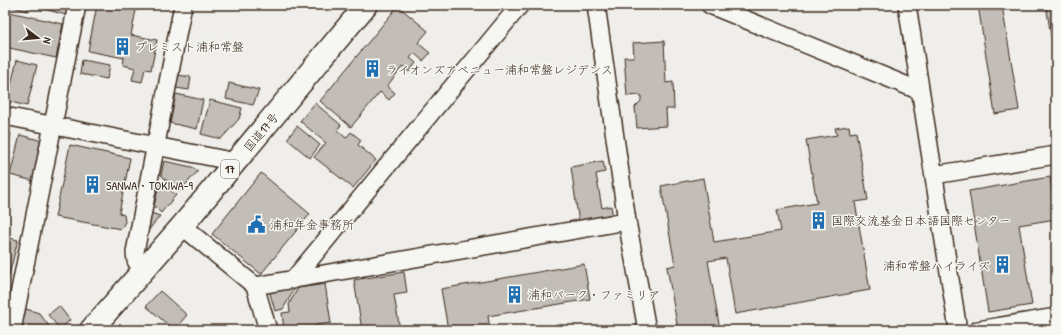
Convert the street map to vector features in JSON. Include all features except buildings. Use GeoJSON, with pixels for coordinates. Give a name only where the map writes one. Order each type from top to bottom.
{"type":"FeatureCollection","features":[{"type":"Feature","properties":{"kind":"highway","name":"国道17号"},"geometry":{"type":"LineString","coordinates":[[91,330],[182,226],[366,5]]}},
{"type":"Feature","properties":{"kind":"street"},"geometry":{"type":"LineString","coordinates":[[12,330],[77,5]]}},
{"type":"Feature","properties":{"kind":"street"},"geometry":{"type":"LineString","coordinates":[[143,269],[136,261],[135,252],[183,5]]}},
{"type":"Feature","properties":{"kind":"street"},"geometry":{"type":"LineString","coordinates":[[293,280],[520,5]]}},
{"type":"Feature","properties":{"kind":"street"},"geometry":{"type":"LineString","coordinates":[[596,5],[627,221],[647,330]]}},
{"type":"Feature","properties":{"kind":"street"},"geometry":{"type":"LineString","coordinates":[[710,5],[920,91]]}},
{"type":"Feature","properties":{"kind":"street"},"geometry":{"type":"LineString","coordinates":[[906,5],[958,330]]}},
{"type":"Feature","properties":{"kind":"street"},"geometry":{"type":"LineString","coordinates":[[5,116],[236,162]]}},
{"type":"Feature","properties":{"kind":"street"},"geometry":{"type":"LineString","coordinates":[[934,175],[1056,155]]}},
{"type":"Feature","properties":{"kind":"street"},"geometry":{"type":"LineString","coordinates":[[255,286],[627,221]]}},
{"type":"Feature","properties":{"kind":"street"},"geometry":{"type":"LineString","coordinates":[[182,226],[255,286],[268,330]]}},
{"type":"Feature","properties":{"kind":"street"},"geometry":{"type":"LineString","coordinates":[[978,330],[1056,317]]}},
{"type":"Feature","properties":{"kind":"place","name":"プレミスト浦和常盤"},"geometry":{"type":"Point","coordinates":[122,46]}},
{"type":"Feature","properties":{"kind":"place","name":"ライオンズアベニュー浦和常盤レジデンス"},"geometry":{"type":"Point","coordinates":[373,69]}},
{"type":"Feature","properties":{"kind":"place","name":"SANWA・TOKIWA-9"},"geometry":{"type":"Point","coordinates":[93,185]}},
{"type":"Feature","properties":{"kind":"place","name":"国際交流基金日本語国際センター"},"geometry":{"type":"Point","coordinates":[818,220]}},
{"type":"Feature","properties":{"kind":"place","name":"浦和年金事務所"},"geometry":{"type":"Point","coordinates":[257,224]}},
{"type":"Feature","properties":{"kind":"place","name":"浦和常盤ハイライズ"},"geometry":{"type":"Point","coordinates":[1003,265]}},
{"type":"Feature","properties":{"kind":"place","name":"浦和パーク・ファミリア"},"geometry":{"type":"Point","coordinates":[515,294]}}]}
